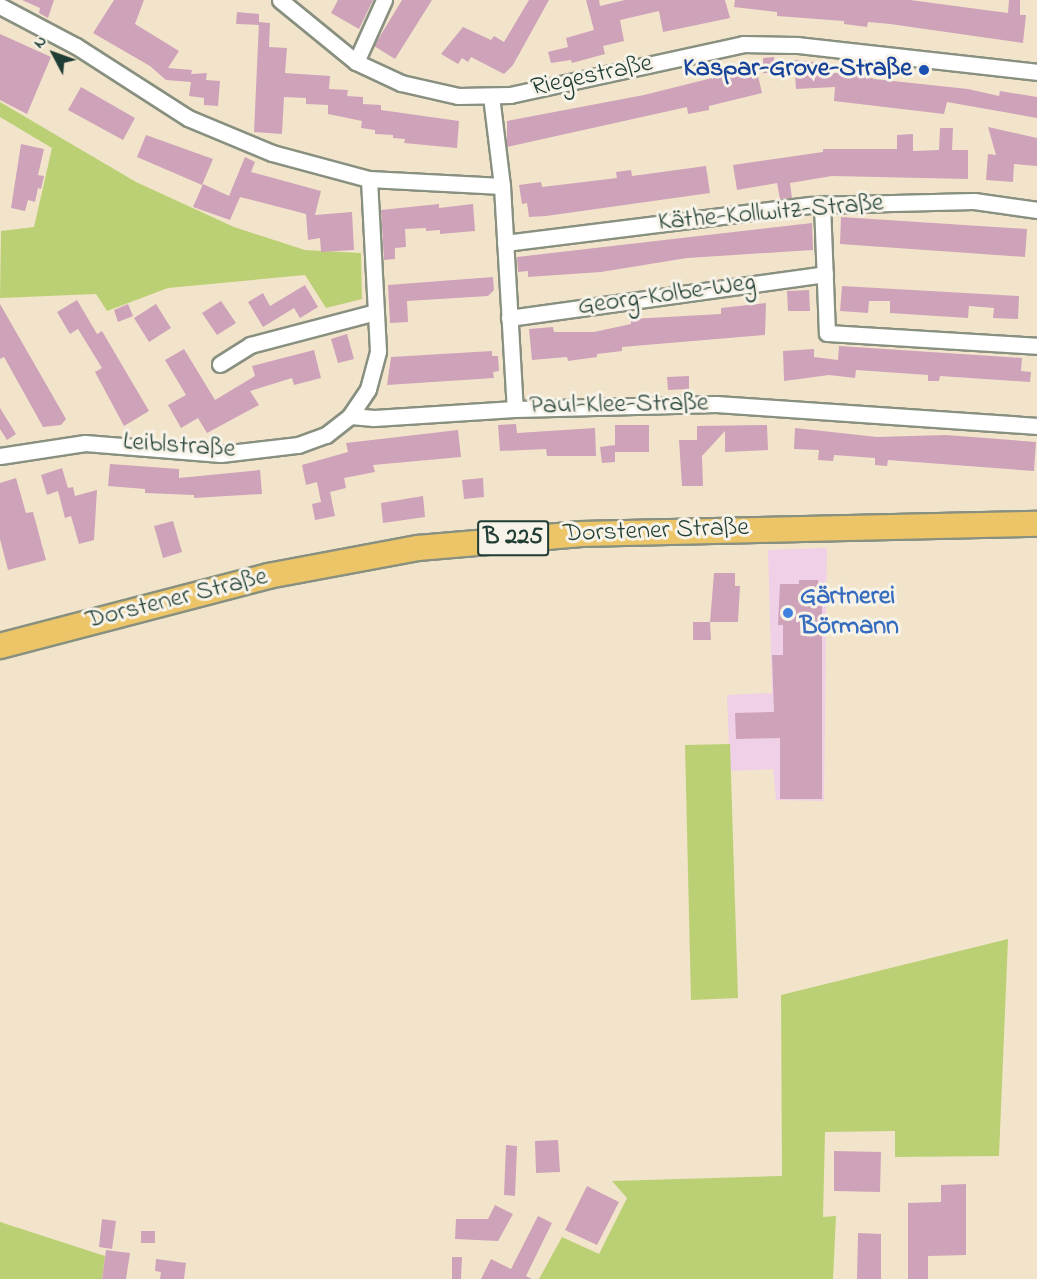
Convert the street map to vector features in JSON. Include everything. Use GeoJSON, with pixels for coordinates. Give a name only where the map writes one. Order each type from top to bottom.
{"type":"FeatureCollection","features":[{"type":"Feature","properties":{"kind":"main road","name":"Dorstener Straße"},"geometry":{"type":"LineString","coordinates":[[0,646],[268,576],[418,548],[581,534],[1037,524]]}},
{"type":"Feature","properties":{"kind":"street","name":"Riegestraße"},"geometry":{"type":"LineString","coordinates":[[280,0],[356,62],[427,91],[458,96],[491,96],[743,44],[797,45],[1037,72]]}},
{"type":"Feature","properties":{"kind":"street"},"geometry":{"type":"LineString","coordinates":[[356,62],[384,0]]}},
{"type":"Feature","properties":{"kind":"street"},"geometry":{"type":"LineString","coordinates":[[0,6],[76,46],[204,127],[272,153],[369,179],[502,186]]}},
{"type":"Feature","properties":{"kind":"street","name":"Paul-Klee-Straße"},"geometry":{"type":"LineString","coordinates":[[491,96],[502,186],[515,409],[716,404],[1037,426]]}},
{"type":"Feature","properties":{"kind":"street","name":"Leiblstraße"},"geometry":{"type":"LineString","coordinates":[[0,456],[85,443],[221,454],[256,451],[316,438],[350,416],[374,371],[378,351],[369,179]]}},
{"type":"Feature","properties":{"kind":"street","name":"Käthe-Kollwitz-Straße"},"geometry":{"type":"LineString","coordinates":[[505,243],[822,204],[974,201],[1037,210]]}},
{"type":"Feature","properties":{"kind":"street"},"geometry":{"type":"LineString","coordinates":[[822,204],[827,333],[1037,346]]}},
{"type":"Feature","properties":{"kind":"street","name":"Georg-Kolbe-Weg"},"geometry":{"type":"LineString","coordinates":[[509,318],[825,274]]}},
{"type":"Feature","properties":{"kind":"street"},"geometry":{"type":"LineString","coordinates":[[220,364],[250,345],[376,312]]}},
{"type":"Feature","properties":{"kind":"street"},"geometry":{"type":"LineString","coordinates":[[350,416],[374,418],[515,409]]}},
{"type":"Feature","properties":{"kind":"shaded area"},"geometry":{"type":"Polygon","coordinates":[[[827,548],[824,801],[776,800],[773,769],[730,771],[727,695],[772,693],[768,550],[827,548]]]}},
{"type":"Feature","properties":{"kind":"green space"},"geometry":{"type":"Polygon","coordinates":[[[0,102],[136,182],[234,227],[305,250],[361,253],[362,299],[326,308],[305,275],[168,288],[107,311],[96,294],[0,298],[1,231],[34,227],[52,148],[0,117],[0,102]]]}},
{"type":"Feature","properties":{"kind":"green space"},"geometry":{"type":"Polygon","coordinates":[[[730,744],[738,998],[691,1000],[685,745],[730,744]]]}},
{"type":"Feature","properties":{"kind":"green space"},"geometry":{"type":"Polygon","coordinates":[[[1008,939],[999,1156],[895,1157],[895,1131],[825,1132],[823,1217],[836,1216],[833,1279],[539,1279],[562,1237],[599,1254],[627,1198],[612,1181],[782,1176],[781,995],[1008,939]]]}},
{"type":"Feature","properties":{"kind":"green space"},"geometry":{"type":"Polygon","coordinates":[[[0,1222],[105,1256],[102,1279],[0,1279],[0,1222]]]}},
{"type":"Feature","properties":{"kind":"building"},"geometry":{"type":"Polygon","coordinates":[[[22,0],[54,0],[48,18],[39,13],[40,8],[22,0]]]}},
{"type":"Feature","properties":{"kind":"building"},"geometry":{"type":"Polygon","coordinates":[[[114,0],[144,0],[135,24],[179,51],[168,68],[192,70],[191,74],[207,73],[206,80],[220,81],[218,106],[204,105],[204,98],[189,96],[191,82],[166,80],[150,66],[93,33],[114,0]]]}},
{"type":"Feature","properties":{"kind":"building"},"geometry":{"type":"Polygon","coordinates":[[[338,0],[373,0],[359,29],[331,13],[338,0]]]}},
{"type":"Feature","properties":{"kind":"building"},"geometry":{"type":"Polygon","coordinates":[[[402,0],[432,0],[395,59],[374,46],[402,0]]]}},
{"type":"Feature","properties":{"kind":"building"},"geometry":{"type":"Polygon","coordinates":[[[529,0],[549,0],[513,65],[504,74],[471,57],[468,62],[462,58],[458,64],[441,54],[463,27],[491,40],[494,36],[504,42],[529,0]]]}},
{"type":"Feature","properties":{"kind":"building"},"geometry":{"type":"Polygon","coordinates":[[[586,0],[599,0],[600,6],[625,0],[725,0],[730,18],[663,32],[659,11],[620,20],[624,41],[603,46],[605,54],[572,63],[571,60],[551,63],[548,52],[568,47],[566,38],[594,30],[586,0]]]}},
{"type":"Feature","properties":{"kind":"building"},"geometry":{"type":"Polygon","coordinates":[[[735,0],[910,0],[1008,13],[1009,0],[1020,0],[1020,15],[1026,15],[1023,43],[890,24],[868,22],[867,27],[844,24],[844,21],[777,16],[777,12],[734,7],[735,0]]]}},
{"type":"Feature","properties":{"kind":"building"},"geometry":{"type":"Polygon","coordinates":[[[237,12],[259,14],[259,25],[236,24],[237,12]]]}},
{"type":"Feature","properties":{"kind":"building"},"geometry":{"type":"Polygon","coordinates":[[[259,22],[270,23],[269,47],[287,48],[285,73],[330,76],[329,89],[348,90],[347,96],[363,97],[363,104],[381,105],[381,110],[459,121],[457,148],[404,143],[405,139],[393,138],[393,135],[375,134],[375,130],[361,128],[362,121],[328,114],[328,105],[306,104],[306,98],[284,97],[282,134],[254,132],[259,22]]]}},
{"type":"Feature","properties":{"kind":"building"},"geometry":{"type":"Polygon","coordinates":[[[0,34],[51,57],[27,114],[0,100],[0,34]]]}},
{"type":"Feature","properties":{"kind":"building"},"geometry":{"type":"Polygon","coordinates":[[[774,57],[775,73],[763,73],[763,58],[774,57]]]}},
{"type":"Feature","properties":{"kind":"building"},"geometry":{"type":"Polygon","coordinates":[[[794,60],[815,62],[814,74],[858,72],[874,79],[968,89],[999,96],[1000,91],[1037,97],[1037,118],[947,102],[944,114],[834,101],[835,87],[796,89],[794,60]]]}},
{"type":"Feature","properties":{"kind":"building"},"geometry":{"type":"Polygon","coordinates":[[[756,67],[762,93],[709,106],[709,110],[688,114],[687,107],[507,147],[507,121],[644,95],[756,67]]]}},
{"type":"Feature","properties":{"kind":"building"},"geometry":{"type":"Polygon","coordinates":[[[81,87],[135,118],[123,140],[68,110],[81,87]]]}},
{"type":"Feature","properties":{"kind":"building"},"geometry":{"type":"Polygon","coordinates":[[[988,127],[1037,138],[1037,166],[1014,164],[1013,182],[986,180],[988,154],[996,155],[988,127]]]}},
{"type":"Feature","properties":{"kind":"building"},"geometry":{"type":"Polygon","coordinates":[[[940,128],[953,128],[952,150],[968,150],[968,179],[832,176],[790,183],[792,198],[780,199],[777,183],[737,190],[733,165],[823,152],[823,149],[897,149],[897,135],[913,134],[913,151],[939,150],[940,128]]]}},
{"type":"Feature","properties":{"kind":"building"},"geometry":{"type":"Polygon","coordinates":[[[146,135],[213,159],[202,185],[137,157],[146,135]]]}},
{"type":"Feature","properties":{"kind":"building"},"geometry":{"type":"Polygon","coordinates":[[[21,144],[44,149],[38,175],[44,176],[41,189],[38,188],[35,202],[28,200],[25,211],[11,208],[21,144]]]}},
{"type":"Feature","properties":{"kind":"building"},"geometry":{"type":"Polygon","coordinates":[[[245,157],[255,162],[251,172],[321,191],[315,215],[352,212],[354,250],[321,252],[320,238],[308,240],[306,214],[240,197],[230,220],[193,207],[203,184],[229,196],[245,157]]]}},
{"type":"Feature","properties":{"kind":"building"},"geometry":{"type":"Polygon","coordinates":[[[706,166],[710,193],[546,216],[529,217],[527,203],[522,204],[519,185],[541,182],[542,187],[617,178],[616,172],[631,170],[632,176],[706,166]]]}},
{"type":"Feature","properties":{"kind":"building"},"geometry":{"type":"Polygon","coordinates":[[[439,204],[439,208],[473,204],[475,231],[440,234],[440,230],[426,231],[426,228],[405,229],[406,247],[395,248],[395,259],[384,260],[381,210],[439,204]]]}},
{"type":"Feature","properties":{"kind":"building"},"geometry":{"type":"Polygon","coordinates":[[[841,217],[1027,229],[1025,257],[840,244],[841,217]]]}},
{"type":"Feature","properties":{"kind":"building"},"geometry":{"type":"Polygon","coordinates":[[[812,223],[813,250],[687,258],[601,272],[528,277],[528,271],[518,272],[517,257],[812,223]]]}},
{"type":"Feature","properties":{"kind":"building"},"geometry":{"type":"Polygon","coordinates":[[[493,277],[494,290],[488,296],[407,301],[408,322],[390,323],[388,285],[493,277]]]}},
{"type":"Feature","properties":{"kind":"building"},"geometry":{"type":"Polygon","coordinates":[[[305,285],[318,307],[300,318],[294,308],[263,327],[248,302],[263,293],[270,306],[305,285]]]}},
{"type":"Feature","properties":{"kind":"building"},"geometry":{"type":"Polygon","coordinates":[[[842,286],[1019,296],[1018,319],[993,318],[994,308],[969,306],[968,318],[890,313],[890,301],[869,301],[868,313],[840,311],[842,286]]]}},
{"type":"Feature","properties":{"kind":"building"},"geometry":{"type":"Polygon","coordinates":[[[809,290],[810,311],[788,311],[787,291],[809,290]]]}},
{"type":"Feature","properties":{"kind":"building"},"geometry":{"type":"Polygon","coordinates":[[[77,300],[97,334],[102,331],[149,411],[124,426],[95,372],[102,368],[78,329],[70,334],[57,312],[77,300]]]}},
{"type":"Feature","properties":{"kind":"building"},"geometry":{"type":"Polygon","coordinates":[[[221,301],[236,323],[217,335],[202,313],[221,301]]]}},
{"type":"Feature","properties":{"kind":"building"},"geometry":{"type":"Polygon","coordinates":[[[766,303],[765,335],[622,347],[622,351],[568,361],[567,357],[532,360],[529,329],[553,327],[554,332],[594,332],[631,324],[631,319],[721,314],[721,308],[766,303]]]}},
{"type":"Feature","properties":{"kind":"building"},"geometry":{"type":"Polygon","coordinates":[[[0,304],[66,419],[61,425],[43,427],[4,357],[0,359],[0,304]]]}},
{"type":"Feature","properties":{"kind":"building"},"geometry":{"type":"Polygon","coordinates":[[[128,304],[133,316],[118,322],[114,310],[128,304]]]}},
{"type":"Feature","properties":{"kind":"building"},"geometry":{"type":"Polygon","coordinates":[[[156,304],[171,328],[149,342],[134,318],[156,304]]]}},
{"type":"Feature","properties":{"kind":"building"},"geometry":{"type":"Polygon","coordinates":[[[347,334],[354,359],[338,363],[331,339],[347,334]]]}},
{"type":"Feature","properties":{"kind":"building"},"geometry":{"type":"Polygon","coordinates":[[[839,346],[1022,358],[1021,371],[1031,372],[1030,382],[940,376],[939,381],[928,381],[928,375],[856,370],[855,378],[829,375],[784,381],[783,351],[814,349],[814,357],[838,360],[839,346]]]}},
{"type":"Feature","properties":{"kind":"building"},"geometry":{"type":"Polygon","coordinates":[[[184,349],[215,400],[255,376],[252,366],[314,350],[321,378],[294,385],[292,378],[250,391],[259,405],[207,433],[198,418],[181,428],[168,405],[186,395],[165,360],[184,349]]]}},
{"type":"Feature","properties":{"kind":"building"},"geometry":{"type":"Polygon","coordinates":[[[492,351],[492,356],[498,356],[499,371],[493,372],[494,378],[387,385],[391,357],[492,351]]]}},
{"type":"Feature","properties":{"kind":"building"},"geometry":{"type":"Polygon","coordinates":[[[689,376],[689,389],[668,390],[667,377],[689,376]]]}},
{"type":"Feature","properties":{"kind":"building"},"geometry":{"type":"Polygon","coordinates":[[[0,408],[16,434],[7,440],[0,429],[0,408]]]}},
{"type":"Feature","properties":{"kind":"building"},"geometry":{"type":"Polygon","coordinates":[[[516,424],[517,433],[595,428],[596,456],[547,456],[546,449],[500,451],[498,425],[516,424]]]}},
{"type":"Feature","properties":{"kind":"building"},"geometry":{"type":"Polygon","coordinates":[[[615,425],[649,425],[649,452],[615,452],[615,462],[602,463],[600,447],[615,445],[615,425]]]}},
{"type":"Feature","properties":{"kind":"building"},"geometry":{"type":"Polygon","coordinates":[[[767,425],[768,450],[725,452],[725,431],[702,456],[703,486],[682,486],[679,440],[697,440],[697,426],[767,425]]]}},
{"type":"Feature","properties":{"kind":"building"},"geometry":{"type":"Polygon","coordinates":[[[795,428],[877,437],[946,435],[1036,442],[1034,471],[888,460],[887,466],[875,465],[875,458],[834,455],[833,461],[818,460],[819,450],[794,449],[795,428]]]}},
{"type":"Feature","properties":{"kind":"building"},"geometry":{"type":"Polygon","coordinates":[[[458,430],[461,457],[373,465],[375,472],[344,478],[346,488],[330,492],[335,516],[315,520],[312,504],[321,502],[317,482],[306,485],[302,465],[348,452],[346,443],[458,430]]]}},
{"type":"Feature","properties":{"kind":"building"},"geometry":{"type":"Polygon","coordinates":[[[110,464],[179,469],[179,478],[260,470],[262,494],[194,498],[194,495],[145,493],[145,489],[108,486],[110,464]]]}},
{"type":"Feature","properties":{"kind":"building"},"geometry":{"type":"Polygon","coordinates":[[[62,468],[68,488],[73,487],[75,496],[97,490],[94,540],[79,544],[71,516],[65,518],[58,491],[47,495],[41,475],[62,468]]]}},
{"type":"Feature","properties":{"kind":"building"},"geometry":{"type":"Polygon","coordinates":[[[16,478],[26,513],[33,512],[46,560],[8,570],[0,539],[0,483],[16,478]]]}},
{"type":"Feature","properties":{"kind":"building"},"geometry":{"type":"Polygon","coordinates":[[[483,478],[484,497],[464,499],[462,480],[483,478]]]}},
{"type":"Feature","properties":{"kind":"building"},"geometry":{"type":"Polygon","coordinates":[[[423,496],[425,517],[383,523],[381,503],[423,496]]]}},
{"type":"Feature","properties":{"kind":"building"},"geometry":{"type":"Polygon","coordinates":[[[173,521],[182,552],[163,558],[154,526],[173,521]]]}},
{"type":"Feature","properties":{"kind":"building"},"geometry":{"type":"Polygon","coordinates":[[[714,573],[735,573],[735,586],[740,586],[738,622],[710,622],[714,573]]]}},
{"type":"Feature","properties":{"kind":"building"},"geometry":{"type":"Polygon","coordinates":[[[799,580],[818,580],[819,601],[822,601],[822,799],[780,799],[780,738],[736,739],[735,713],[774,712],[772,655],[783,655],[783,625],[778,625],[780,584],[799,584],[799,580]]]}},
{"type":"Feature","properties":{"kind":"building"},"geometry":{"type":"Polygon","coordinates":[[[693,622],[710,622],[711,640],[693,640],[693,622]]]}},
{"type":"Feature","properties":{"kind":"building"},"geometry":{"type":"Polygon","coordinates":[[[558,1140],[560,1172],[536,1173],[535,1141],[558,1140]]]}},
{"type":"Feature","properties":{"kind":"building"},"geometry":{"type":"Polygon","coordinates":[[[506,1145],[517,1146],[515,1196],[504,1195],[506,1145]]]}},
{"type":"Feature","properties":{"kind":"building"},"geometry":{"type":"Polygon","coordinates":[[[834,1151],[881,1152],[880,1192],[834,1191],[834,1151]]]}},
{"type":"Feature","properties":{"kind":"building"},"geometry":{"type":"Polygon","coordinates":[[[966,1184],[966,1255],[928,1256],[928,1279],[908,1279],[908,1203],[941,1202],[941,1185],[966,1184]]]}},
{"type":"Feature","properties":{"kind":"building"},"geometry":{"type":"Polygon","coordinates":[[[587,1186],[619,1202],[597,1245],[565,1230],[587,1186]]]}},
{"type":"Feature","properties":{"kind":"building"},"geometry":{"type":"Polygon","coordinates":[[[495,1205],[513,1214],[498,1241],[455,1239],[456,1219],[488,1219],[495,1205]]]}},
{"type":"Feature","properties":{"kind":"building"},"geometry":{"type":"Polygon","coordinates":[[[538,1216],[552,1223],[526,1276],[532,1279],[481,1279],[491,1259],[511,1269],[538,1216]]]}},
{"type":"Feature","properties":{"kind":"building"},"geometry":{"type":"Polygon","coordinates":[[[102,1219],[116,1221],[112,1249],[99,1247],[102,1219]]]}},
{"type":"Feature","properties":{"kind":"building"},"geometry":{"type":"Polygon","coordinates":[[[141,1231],[155,1231],[155,1243],[141,1243],[141,1231]]]}},
{"type":"Feature","properties":{"kind":"building"},"geometry":{"type":"Polygon","coordinates":[[[858,1233],[881,1234],[881,1279],[857,1279],[858,1233]]]}},
{"type":"Feature","properties":{"kind":"building"},"geometry":{"type":"Polygon","coordinates":[[[106,1250],[130,1253],[126,1279],[102,1279],[106,1250]]]}},
{"type":"Feature","properties":{"kind":"building"},"geometry":{"type":"Polygon","coordinates":[[[452,1257],[462,1257],[461,1279],[452,1279],[452,1257]]]}},
{"type":"Feature","properties":{"kind":"building"},"geometry":{"type":"Polygon","coordinates":[[[156,1259],[186,1263],[184,1279],[160,1279],[161,1272],[155,1271],[156,1259]]]}},
{"type":"Feature","properties":{"kind":"place","name":"Kaspar-Grove-Straße"},"geometry":{"type":"Point","coordinates":[924,70]}},
{"type":"Feature","properties":{"kind":"place","name":"Gärtnerei Börmann"},"geometry":{"type":"Point","coordinates":[788,613]}}]}
